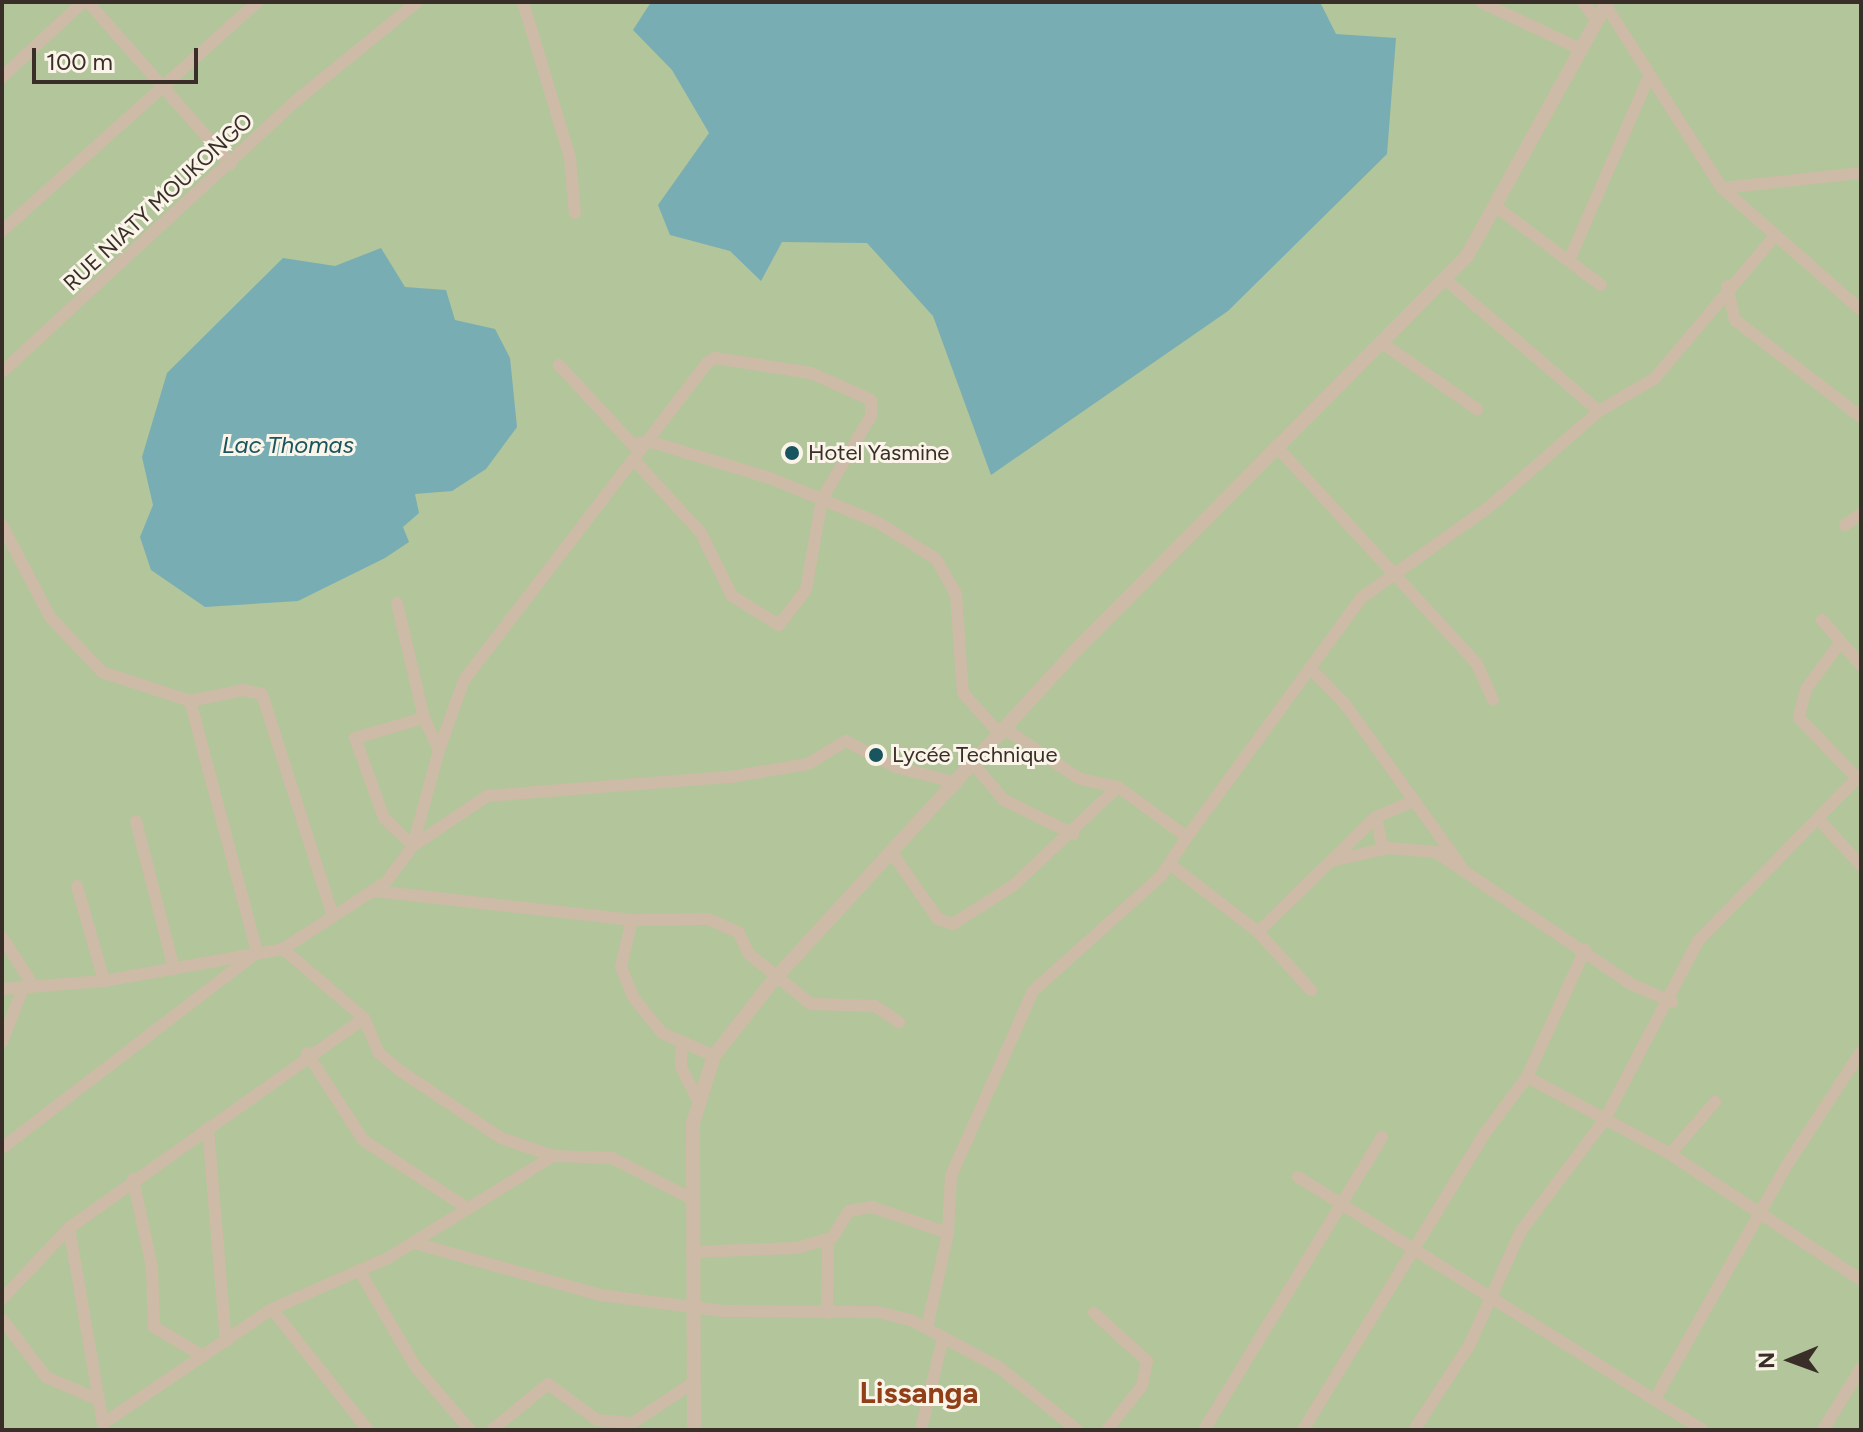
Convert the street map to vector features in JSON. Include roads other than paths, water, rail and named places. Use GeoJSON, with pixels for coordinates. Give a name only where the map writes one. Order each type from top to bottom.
{"type":"FeatureCollection","features":[{"type":"Feature","properties":{"kind":"street"},"geometry":{"type":"LineString","coordinates":[[2,77],[86,2],[231,164]]}},
{"type":"Feature","properties":{"kind":"street"},"geometry":{"type":"LineString","coordinates":[[2,231],[257,2]]}},
{"type":"Feature","properties":{"kind":"street","name":"RUE NIATY MOUKONGO"},"geometry":{"type":"LineString","coordinates":[[2,372],[231,164],[417,2]]}},
{"type":"Feature","properties":{"kind":"street"},"geometry":{"type":"LineString","coordinates":[[523,2],[570,158],[575,213]]}},
{"type":"Feature","properties":{"kind":"street"},"geometry":{"type":"LineString","coordinates":[[1481,2],[1580,49]]}},
{"type":"Feature","properties":{"kind":"street"},"geometry":{"type":"LineString","coordinates":[[1583,2],[1597,21]]}},
{"type":"Feature","properties":{"kind":"street"},"geometry":{"type":"LineString","coordinates":[[694,1430],[692,1199],[696,1096],[714,1056],[777,977],[894,856],[1002,731],[1276,446],[1446,280],[1499,209],[1606,4]]}},
{"type":"Feature","properties":{"kind":"street"},"geometry":{"type":"LineString","coordinates":[[1606,4],[1649,77],[1722,188],[1774,237],[1861,310]]}},
{"type":"Feature","properties":{"kind":"street"},"geometry":{"type":"LineString","coordinates":[[1571,256],[1649,77]]}},
{"type":"Feature","properties":{"kind":"street"},"geometry":{"type":"LineString","coordinates":[[1722,188],[1861,173]]}},
{"type":"Feature","properties":{"kind":"street"},"geometry":{"type":"LineString","coordinates":[[1499,209],[1571,256],[1601,285]]}},
{"type":"Feature","properties":{"kind":"street"},"geometry":{"type":"LineString","coordinates":[[927,1328],[948,1233],[950,1183],[969,1127],[1040,980],[1171,865],[1187,837],[1361,598],[1399,577],[1599,411],[1654,379],[1727,286],[1774,237]]}},
{"type":"Feature","properties":{"kind":"street"},"geometry":{"type":"LineString","coordinates":[[1446,280],[1599,411]]}},
{"type":"Feature","properties":{"kind":"street"},"geometry":{"type":"LineString","coordinates":[[1727,286],[1735,320],[1861,417]]}},
{"type":"Feature","properties":{"kind":"street"},"geometry":{"type":"LineString","coordinates":[[1382,343],[1477,409]]}},
{"type":"Feature","properties":{"kind":"street"},"geometry":{"type":"LineString","coordinates":[[413,846],[439,750],[464,680],[715,358],[811,373],[871,400],[872,412],[822,499],[806,590],[772,624],[732,596],[701,533],[635,461]]}},
{"type":"Feature","properties":{"kind":"street"},"geometry":{"type":"LineString","coordinates":[[559,365],[626,439],[648,441],[822,499],[901,534],[944,569],[956,594],[963,693],[1002,731],[1080,779],[1118,787],[1187,837]]}},
{"type":"Feature","properties":{"kind":"street"},"geometry":{"type":"LineString","coordinates":[[1276,446],[1477,664],[1493,700]]}},
{"type":"Feature","properties":{"kind":"street"},"geometry":{"type":"LineString","coordinates":[[1845,525],[1861,514]]}},
{"type":"Feature","properties":{"kind":"street"},"geometry":{"type":"LineString","coordinates":[[2,525],[50,617],[82,655],[120,682],[190,701],[243,690],[262,694],[333,917]]}},
{"type":"Feature","properties":{"kind":"street"},"geometry":{"type":"LineString","coordinates":[[397,603],[424,718],[439,750]]}},
{"type":"Feature","properties":{"kind":"street"},"geometry":{"type":"LineString","coordinates":[[1822,620],[1861,665]]}},
{"type":"Feature","properties":{"kind":"street"},"geometry":{"type":"LineString","coordinates":[[1414,1430],[1469,1346],[1521,1231],[1605,1119],[1672,1002],[1709,927],[1819,820],[1859,776],[1799,718],[1806,689],[1840,643]]}},
{"type":"Feature","properties":{"kind":"street"},"geometry":{"type":"LineString","coordinates":[[1310,668],[1345,704],[1411,802],[1463,869]]}},
{"type":"Feature","properties":{"kind":"street"},"geometry":{"type":"LineString","coordinates":[[190,701],[257,952]]}},
{"type":"Feature","properties":{"kind":"street"},"geometry":{"type":"LineString","coordinates":[[413,846],[384,818],[355,738],[424,718]]}},
{"type":"Feature","properties":{"kind":"street"},"geometry":{"type":"LineString","coordinates":[[2,989],[104,981],[283,949],[374,891],[413,846],[487,796],[731,777],[808,764],[846,741],[896,767],[957,783]]}},
{"type":"Feature","properties":{"kind":"street"},"geometry":{"type":"LineString","coordinates":[[974,765],[1004,800],[1073,834]]}},
{"type":"Feature","properties":{"kind":"street"},"geometry":{"type":"LineString","coordinates":[[894,856],[948,925],[977,912],[1073,834],[1118,787]]}},
{"type":"Feature","properties":{"kind":"street"},"geometry":{"type":"LineString","coordinates":[[1258,932],[1376,817],[1411,802]]}},
{"type":"Feature","properties":{"kind":"street"},"geometry":{"type":"LineString","coordinates":[[1376,817],[1383,849]]}},
{"type":"Feature","properties":{"kind":"street"},"geometry":{"type":"LineString","coordinates":[[1819,820],[1861,865]]}},
{"type":"Feature","properties":{"kind":"street"},"geometry":{"type":"LineString","coordinates":[[136,821],[174,969]]}},
{"type":"Feature","properties":{"kind":"street"},"geometry":{"type":"LineString","coordinates":[[1331,861],[1383,849],[1436,852],[1585,950],[1672,1002]]}},
{"type":"Feature","properties":{"kind":"street"},"geometry":{"type":"LineString","coordinates":[[1171,865],[1258,932],[1311,990]]}},
{"type":"Feature","properties":{"kind":"street"},"geometry":{"type":"LineString","coordinates":[[77,886],[104,981]]}},
{"type":"Feature","properties":{"kind":"street"},"geometry":{"type":"LineString","coordinates":[[374,891],[632,920],[708,919],[739,933],[749,954],[811,1004],[875,1006],[899,1022]]}},
{"type":"Feature","properties":{"kind":"street"},"geometry":{"type":"LineString","coordinates":[[632,920],[622,973],[651,1023],[682,1045],[714,1056]]}},
{"type":"Feature","properties":{"kind":"street"},"geometry":{"type":"LineString","coordinates":[[2,937],[28,988]]}},
{"type":"Feature","properties":{"kind":"street"},"geometry":{"type":"LineString","coordinates":[[283,949],[364,1018],[379,1053],[399,1070],[501,1138],[553,1156],[612,1158],[692,1199]]}},
{"type":"Feature","properties":{"kind":"street"},"geometry":{"type":"LineString","coordinates":[[1303,1430],[1414,1256],[1483,1136],[1527,1077],[1585,950]]}},
{"type":"Feature","properties":{"kind":"street"},"geometry":{"type":"LineString","coordinates":[[2,1148],[257,952]]}},
{"type":"Feature","properties":{"kind":"street"},"geometry":{"type":"LineString","coordinates":[[2,1042],[28,988]]}},
{"type":"Feature","properties":{"kind":"street"},"geometry":{"type":"LineString","coordinates":[[2,1299],[69,1228],[307,1053],[364,1018]]}},
{"type":"Feature","properties":{"kind":"street"},"geometry":{"type":"LineString","coordinates":[[682,1045],[681,1067],[696,1096]]}},
{"type":"Feature","properties":{"kind":"street"},"geometry":{"type":"LineString","coordinates":[[1655,1399],[1762,1210],[1861,1052]]}},
{"type":"Feature","properties":{"kind":"street"},"geometry":{"type":"LineString","coordinates":[[307,1053],[363,1140],[464,1206]]}},
{"type":"Feature","properties":{"kind":"street"},"geometry":{"type":"LineString","coordinates":[[1527,1077],[1670,1154],[1762,1210],[1861,1280]]}},
{"type":"Feature","properties":{"kind":"street"},"geometry":{"type":"LineString","coordinates":[[1670,1154],[1715,1102]]}},
{"type":"Feature","properties":{"kind":"street"},"geometry":{"type":"LineString","coordinates":[[208,1128],[226,1341]]}},
{"type":"Feature","properties":{"kind":"street"},"geometry":{"type":"LineString","coordinates":[[1204,1430],[1336,1206],[1382,1137]]}},
{"type":"Feature","properties":{"kind":"street"},"geometry":{"type":"LineString","coordinates":[[69,1228],[94,1398],[104,1427],[272,1309],[414,1243],[464,1206],[553,1156]]}},
{"type":"Feature","properties":{"kind":"street"},"geometry":{"type":"LineString","coordinates":[[1298,1177],[1336,1206],[1414,1256],[1491,1297],[1703,1430]]}},
{"type":"Feature","properties":{"kind":"street"},"geometry":{"type":"LineString","coordinates":[[133,1179],[152,1267],[154,1327],[203,1356]]}},
{"type":"Feature","properties":{"kind":"street"},"geometry":{"type":"LineString","coordinates":[[827,1313],[828,1239],[849,1211],[872,1207],[948,1233]]}},
{"type":"Feature","properties":{"kind":"street"},"geometry":{"type":"LineString","coordinates":[[692,1252],[828,1239]]}},
{"type":"Feature","properties":{"kind":"street"},"geometry":{"type":"LineString","coordinates":[[414,1243],[535,1283],[693,1308],[878,1312],[927,1328],[942,1342],[1000,1368],[1077,1430]]}},
{"type":"Feature","properties":{"kind":"street"},"geometry":{"type":"LineString","coordinates":[[359,1270],[415,1366],[470,1430]]}},
{"type":"Feature","properties":{"kind":"street"},"geometry":{"type":"LineString","coordinates":[[272,1309],[368,1430]]}},
{"type":"Feature","properties":{"kind":"street"},"geometry":{"type":"LineString","coordinates":[[1094,1313],[1147,1361],[1142,1386],[1107,1430]]}},
{"type":"Feature","properties":{"kind":"street"},"geometry":{"type":"LineString","coordinates":[[2,1319],[46,1377],[94,1398]]}},
{"type":"Feature","properties":{"kind":"street"},"geometry":{"type":"LineString","coordinates":[[921,1430],[942,1342]]}},
{"type":"Feature","properties":{"kind":"street"},"geometry":{"type":"LineString","coordinates":[[1823,1430],[1861,1368]]}},
{"type":"Feature","properties":{"kind":"street"},"geometry":{"type":"LineString","coordinates":[[492,1430],[533,1388],[548,1384],[597,1420],[628,1427],[694,1382]]}},
{"type":"Feature","properties":{"kind":"water"},"geometry":{"type":"Polygon","coordinates":[[[651,2],[1320,2],[1336,34],[1396,38],[1387,154],[1228,311],[991,475],[933,316],[867,243],[782,242],[761,281],[730,251],[670,235],[658,205],[709,133],[672,70],[633,30],[651,2]]]}},
{"type":"Feature","properties":{"kind":"water","name":"Lac Thomas"},"geometry":{"type":"Polygon","coordinates":[[[381,248],[405,287],[446,290],[455,320],[495,329],[510,358],[517,427],[486,469],[452,491],[415,494],[419,513],[403,527],[409,542],[385,558],[298,601],[205,607],[151,570],[140,537],[153,505],[142,457],[167,373],[283,258],[335,266],[381,248]]]}},
{"type":"Feature","properties":{"kind":"place","name":"Hotel Yasmine"},"geometry":{"type":"Point","coordinates":[792,453]}},
{"type":"Feature","properties":{"kind":"place","name":"Lycée Technique"},"geometry":{"type":"Point","coordinates":[876,755]}},
{"type":"Feature","properties":{"kind":"district","name":"Lissanga"},"geometry":{"type":"Point","coordinates":[919,1393]}}]}
